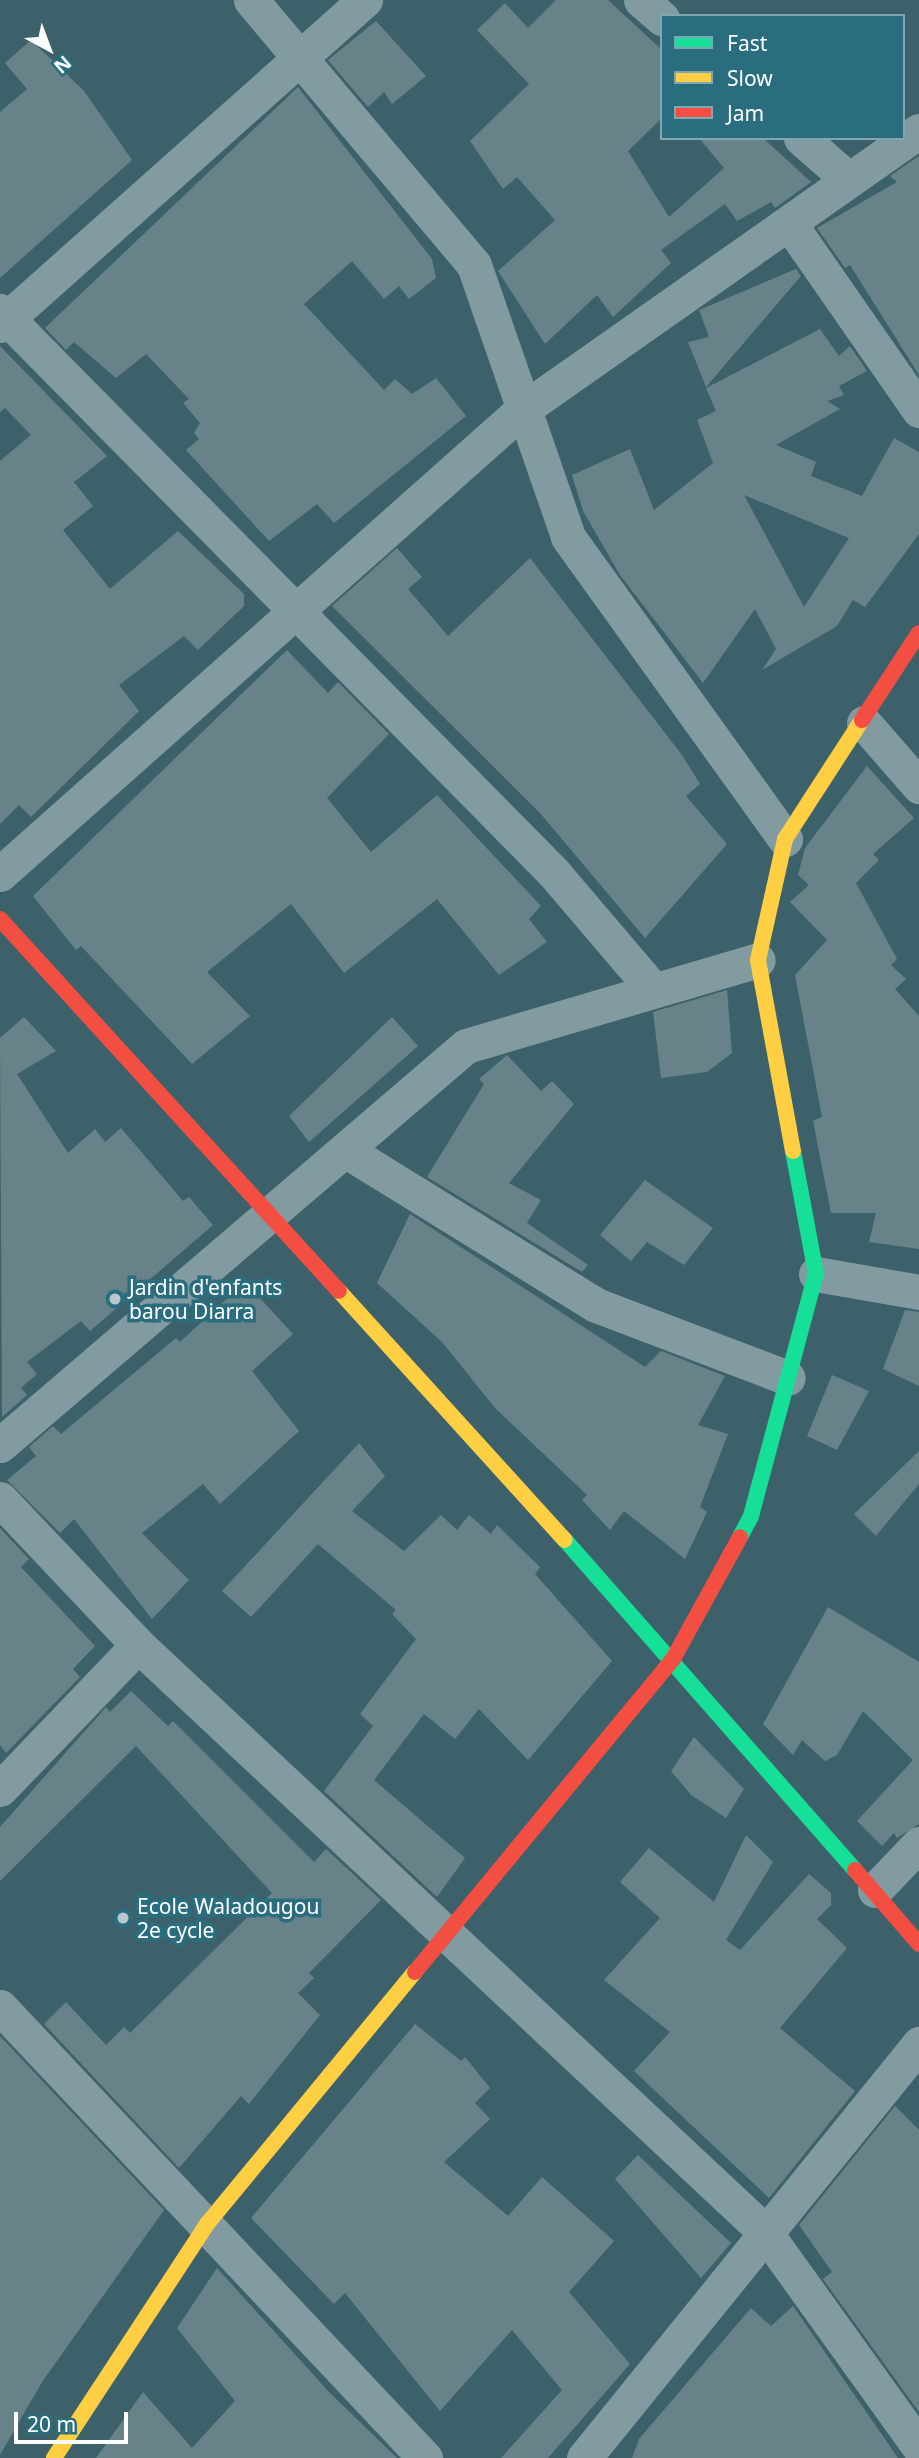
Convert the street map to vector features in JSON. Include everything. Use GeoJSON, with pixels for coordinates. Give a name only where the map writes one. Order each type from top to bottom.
{"type":"FeatureCollection","features":[{"type":"Feature","properties":{"kind":"street"},"geometry":{"type":"LineString","coordinates":[[251,0],[304,58],[474,265],[568,537],[785,839]]}},
{"type":"Feature","properties":{"kind":"street"},"geometry":{"type":"LineString","coordinates":[[365,0],[304,58],[2,318],[299,609],[554,873],[651,987]]}},
{"type":"Feature","properties":{"kind":"street"},"geometry":{"type":"LineString","coordinates":[[641,0],[660,16]]}},
{"type":"Feature","properties":{"kind":"street"},"geometry":{"type":"LineString","coordinates":[[0,874],[522,410],[919,131]]}},
{"type":"Feature","properties":{"kind":"street"},"geometry":{"type":"LineString","coordinates":[[803,140],[848,179]]}},
{"type":"Feature","properties":{"kind":"street"},"geometry":{"type":"LineString","coordinates":[[789,223],[919,410]]}},
{"type":"Feature","properties":{"kind":"street"},"geometry":{"type":"LineString","coordinates":[[54,2458],[207,2224],[673,1659],[751,1516],[816,1274],[758,960],[785,839],[864,723],[919,633]]}},
{"type":"Feature","properties":{"kind":"street"},"geometry":{"type":"LineString","coordinates":[[864,723],[919,786]]}},
{"type":"Feature","properties":{"kind":"street"},"geometry":{"type":"LineString","coordinates":[[0,919],[673,1659],[919,1944]]}},
{"type":"Feature","properties":{"kind":"street"},"geometry":{"type":"LineString","coordinates":[[0,1445],[466,1046],[651,987],[758,960]]}},
{"type":"Feature","properties":{"kind":"street"},"geometry":{"type":"LineString","coordinates":[[345,1150],[596,1305],[788,1378]]}},
{"type":"Feature","properties":{"kind":"street"},"geometry":{"type":"LineString","coordinates":[[816,1274],[919,1292]]}},
{"type":"Feature","properties":{"kind":"street"},"geometry":{"type":"LineString","coordinates":[[0,1499],[138,1645],[764,2231],[919,2447]]}},
{"type":"Feature","properties":{"kind":"street"},"geometry":{"type":"LineString","coordinates":[[0,1789],[138,1645]]}},
{"type":"Feature","properties":{"kind":"street"},"geometry":{"type":"LineString","coordinates":[[875,1890],[919,1844]]}},
{"type":"Feature","properties":{"kind":"street"},"geometry":{"type":"LineString","coordinates":[[0,2007],[425,2458]]}},
{"type":"Feature","properties":{"kind":"street"},"geometry":{"type":"LineString","coordinates":[[584,2458],[764,2231],[919,2044]]}},
{"type":"Feature","properties":{"kind":"building"},"geometry":{"type":"Polygon","coordinates":[[[556,0],[608,0],[660,48],[660,120],[628,151],[669,217],[724,168],[701,140],[765,140],[811,182],[775,208],[771,202],[737,221],[725,204],[661,250],[671,263],[613,317],[597,295],[545,344],[498,271],[555,220],[517,177],[503,189],[470,141],[529,84],[477,30],[505,3],[528,28],[556,0]]]}},
{"type":"Feature","properties":{"kind":"building"},"geometry":{"type":"Polygon","coordinates":[[[376,21],[426,76],[392,104],[384,92],[368,107],[328,60],[376,21]]]}},
{"type":"Feature","properties":{"kind":"building"},"geometry":{"type":"Polygon","coordinates":[[[31,40],[84,91],[132,160],[0,278],[0,112],[27,89],[5,63],[31,40]]]}},
{"type":"Feature","properties":{"kind":"building"},"geometry":{"type":"Polygon","coordinates":[[[298,87],[432,259],[436,278],[409,299],[399,286],[384,299],[352,261],[304,304],[384,390],[395,379],[412,394],[436,378],[466,416],[334,523],[317,504],[269,541],[186,450],[199,439],[194,433],[200,423],[183,403],[189,399],[146,354],[116,378],[74,342],[66,350],[45,328],[298,87]]]}},
{"type":"Feature","properties":{"kind":"building"},"geometry":{"type":"Polygon","coordinates":[[[919,156],[919,375],[850,265],[845,268],[817,228],[897,182],[890,176],[919,156]]]}},
{"type":"Feature","properties":{"kind":"building"},"geometry":{"type":"Polygon","coordinates":[[[796,269],[801,276],[706,387],[688,342],[709,337],[699,310],[796,269]]]}},
{"type":"Feature","properties":{"kind":"building"},"geometry":{"type":"Polygon","coordinates":[[[820,329],[839,356],[850,346],[867,371],[839,386],[844,395],[827,401],[840,409],[776,445],[816,462],[811,476],[862,496],[894,438],[919,452],[919,534],[865,607],[853,600],[837,626],[762,670],[776,649],[755,609],[703,683],[620,575],[583,511],[572,475],[630,449],[654,510],[713,463],[697,420],[716,411],[706,388],[820,329]],[[744,495],[804,607],[849,538],[744,495]]]}},
{"type":"Feature","properties":{"kind":"building"},"geometry":{"type":"Polygon","coordinates":[[[0,346],[107,456],[74,482],[93,506],[63,530],[110,589],[178,531],[244,594],[244,606],[198,650],[184,636],[119,685],[139,711],[31,817],[19,805],[0,824],[0,461],[31,435],[5,408],[0,412],[0,346]]]}},
{"type":"Feature","properties":{"kind":"building"},"geometry":{"type":"Polygon","coordinates":[[[397,548],[422,577],[408,589],[448,636],[530,558],[682,755],[700,784],[686,796],[727,844],[645,938],[540,813],[332,606],[397,548]]]}},
{"type":"Feature","properties":{"kind":"building"},"geometry":{"type":"Polygon","coordinates":[[[287,650],[328,693],[338,682],[389,734],[327,798],[371,852],[437,795],[541,906],[529,919],[547,942],[499,975],[437,899],[344,973],[291,904],[207,972],[250,1016],[192,1064],[81,946],[76,950],[33,896],[287,650]]]}},
{"type":"Feature","properties":{"kind":"building"},"geometry":{"type":"Polygon","coordinates":[[[867,766],[914,818],[873,854],[879,860],[856,883],[897,959],[891,965],[906,979],[895,989],[919,1016],[919,1249],[869,1242],[876,1213],[831,1213],[813,1121],[822,1117],[795,975],[827,940],[790,902],[809,885],[798,875],[805,848],[867,766]]]}},
{"type":"Feature","properties":{"kind":"building"},"geometry":{"type":"Polygon","coordinates":[[[727,990],[732,1053],[707,1072],[661,1078],[653,1012],[727,990]]]}},
{"type":"Feature","properties":{"kind":"building"},"geometry":{"type":"Polygon","coordinates":[[[24,1017],[56,1051],[17,1074],[68,1153],[95,1129],[105,1142],[121,1128],[183,1201],[189,1197],[213,1225],[90,1331],[81,1321],[27,1362],[37,1374],[21,1388],[27,1395],[2,1417],[0,1038],[24,1017]]]}},
{"type":"Feature","properties":{"kind":"building"},"geometry":{"type":"Polygon","coordinates":[[[392,1017],[418,1046],[309,1142],[289,1116],[392,1017]]]}},
{"type":"Feature","properties":{"kind":"building"},"geometry":{"type":"Polygon","coordinates":[[[507,1055],[541,1091],[552,1081],[574,1104],[509,1183],[541,1200],[527,1223],[588,1265],[582,1272],[427,1177],[484,1084],[479,1079],[507,1055]]]}},
{"type":"Feature","properties":{"kind":"building"},"geometry":{"type":"Polygon","coordinates":[[[645,1180],[713,1228],[684,1265],[647,1242],[631,1261],[600,1235],[645,1180]]]}},
{"type":"Feature","properties":{"kind":"building"},"geometry":{"type":"Polygon","coordinates":[[[410,1214],[645,1367],[661,1351],[725,1376],[698,1425],[728,1434],[700,1507],[707,1512],[685,1559],[624,1511],[610,1530],[582,1500],[587,1495],[495,1408],[442,1342],[377,1283],[410,1214]]]}},
{"type":"Feature","properties":{"kind":"building"},"geometry":{"type":"Polygon","coordinates":[[[245,1282],[293,1334],[252,1371],[299,1431],[220,1504],[203,1484],[142,1533],[189,1580],[152,1619],[74,1519],[60,1533],[7,1480],[36,1456],[29,1447],[53,1426],[61,1434],[176,1338],[180,1342],[245,1282]]]}},
{"type":"Feature","properties":{"kind":"building"},"geometry":{"type":"Polygon","coordinates":[[[905,1310],[919,1312],[919,1386],[883,1369],[905,1310]]]}},
{"type":"Feature","properties":{"kind":"building"},"geometry":{"type":"Polygon","coordinates":[[[832,1375],[869,1391],[837,1450],[807,1436],[832,1375]]]}},
{"type":"Feature","properties":{"kind":"building"},"geometry":{"type":"Polygon","coordinates":[[[359,1443],[385,1476],[352,1511],[404,1551],[441,1515],[457,1530],[469,1515],[491,1534],[497,1525],[540,1567],[535,1574],[612,1661],[528,1760],[479,1709],[455,1739],[424,1714],[374,1780],[465,1858],[437,1897],[324,1791],[373,1726],[360,1714],[416,1639],[392,1614],[396,1610],[318,1544],[251,1617],[222,1591],[359,1443]]]}},
{"type":"Feature","properties":{"kind":"building"},"geometry":{"type":"Polygon","coordinates":[[[919,1451],[919,1484],[876,1536],[854,1514],[919,1451]]]}},
{"type":"Feature","properties":{"kind":"building"},"geometry":{"type":"Polygon","coordinates":[[[0,1528],[29,1559],[21,1567],[95,1646],[73,1669],[80,1677],[6,1753],[0,1745],[0,1528]]]}},
{"type":"Feature","properties":{"kind":"building"},"geometry":{"type":"Polygon","coordinates":[[[828,1607],[919,1662],[919,1824],[897,1838],[894,1833],[882,1846],[857,1821],[913,1760],[863,1711],[837,1755],[825,1761],[802,1740],[793,1755],[763,1724],[828,1607]]]}},
{"type":"Feature","properties":{"kind":"building"},"geometry":{"type":"Polygon","coordinates":[[[131,1691],[168,1726],[173,1721],[314,1862],[326,1849],[381,1900],[309,1973],[314,1978],[298,1993],[320,2015],[249,2104],[241,2096],[179,2168],[44,2024],[66,2002],[106,2045],[124,2027],[130,2033],[272,1893],[136,1746],[0,1881],[0,1827],[106,1707],[110,1712],[131,1691]]]}},
{"type":"Feature","properties":{"kind":"building"},"geometry":{"type":"Polygon","coordinates":[[[694,1737],[744,1789],[726,1818],[691,1795],[671,1771],[694,1737]]]}},
{"type":"Feature","properties":{"kind":"building"},"geometry":{"type":"Polygon","coordinates":[[[746,1835],[773,1862],[726,1940],[740,1950],[809,1874],[831,1893],[831,1905],[817,1919],[847,1948],[780,2028],[855,2091],[769,2198],[634,2071],[670,2032],[604,1980],[660,1918],[620,1882],[649,1848],[714,1902],[746,1835]]]}},
{"type":"Feature","properties":{"kind":"building"},"geometry":{"type":"Polygon","coordinates":[[[415,2024],[461,2061],[465,2057],[490,2088],[475,2103],[490,2119],[444,2162],[508,2216],[542,2177],[614,2241],[569,2292],[630,2364],[548,2458],[501,2458],[562,2390],[512,2330],[440,2411],[345,2293],[334,2304],[251,2218],[415,2024]]]}},
{"type":"Feature","properties":{"kind":"building"},"geometry":{"type":"Polygon","coordinates":[[[0,2036],[164,2210],[42,2382],[0,2455],[0,2036]]]}},
{"type":"Feature","properties":{"kind":"building"},"geometry":{"type":"Polygon","coordinates":[[[895,2106],[919,2130],[919,2412],[823,2279],[832,2272],[799,2225],[895,2106]]]}},
{"type":"Feature","properties":{"kind":"building"},"geometry":{"type":"Polygon","coordinates":[[[638,2155],[731,2243],[701,2278],[615,2179],[638,2155]]]}},
{"type":"Feature","properties":{"kind":"building"},"geometry":{"type":"Polygon","coordinates":[[[217,2268],[329,2392],[397,2458],[96,2458],[143,2392],[192,2448],[235,2401],[177,2328],[217,2268]]]}},
{"type":"Feature","properties":{"kind":"building"},"geometry":{"type":"Polygon","coordinates":[[[793,2306],[898,2458],[632,2458],[639,2439],[751,2308],[771,2326],[793,2306]]]}},
{"type":"Feature","properties":{"kind":"traffic: fast"},"geometry":{"type":"LineString","coordinates":[[740,1537],[751,1516],[816,1274],[793,1151]]}},
{"type":"Feature","properties":{"kind":"traffic: fast"},"geometry":{"type":"LineString","coordinates":[[565,1540],[855,1870]]}},
{"type":"Feature","properties":{"kind":"traffic: slow"},"geometry":{"type":"LineString","coordinates":[[793,1151],[758,960],[785,839],[862,720]]}},
{"type":"Feature","properties":{"kind":"traffic: slow"},"geometry":{"type":"LineString","coordinates":[[339,1291],[565,1540]]}},
{"type":"Feature","properties":{"kind":"traffic: slow"},"geometry":{"type":"LineString","coordinates":[[54,2458],[207,2224],[415,1972]]}},
{"type":"Feature","properties":{"kind":"traffic: jam"},"geometry":{"type":"LineString","coordinates":[[862,720],[919,633]]}},
{"type":"Feature","properties":{"kind":"traffic: jam"},"geometry":{"type":"LineString","coordinates":[[0,919],[339,1291]]}},
{"type":"Feature","properties":{"kind":"traffic: jam"},"geometry":{"type":"LineString","coordinates":[[415,1972],[673,1659],[740,1537]]}},
{"type":"Feature","properties":{"kind":"traffic: jam"},"geometry":{"type":"LineString","coordinates":[[855,1870],[919,1944]]}},
{"type":"Feature","properties":{"kind":"place","name":"Jardin d'enfants barou Diarra"},"geometry":{"type":"Point","coordinates":[115,1299]}},
{"type":"Feature","properties":{"kind":"place","name":"Ecole Waladougou 2e cycle"},"geometry":{"type":"Point","coordinates":[123,1918]}}]}
